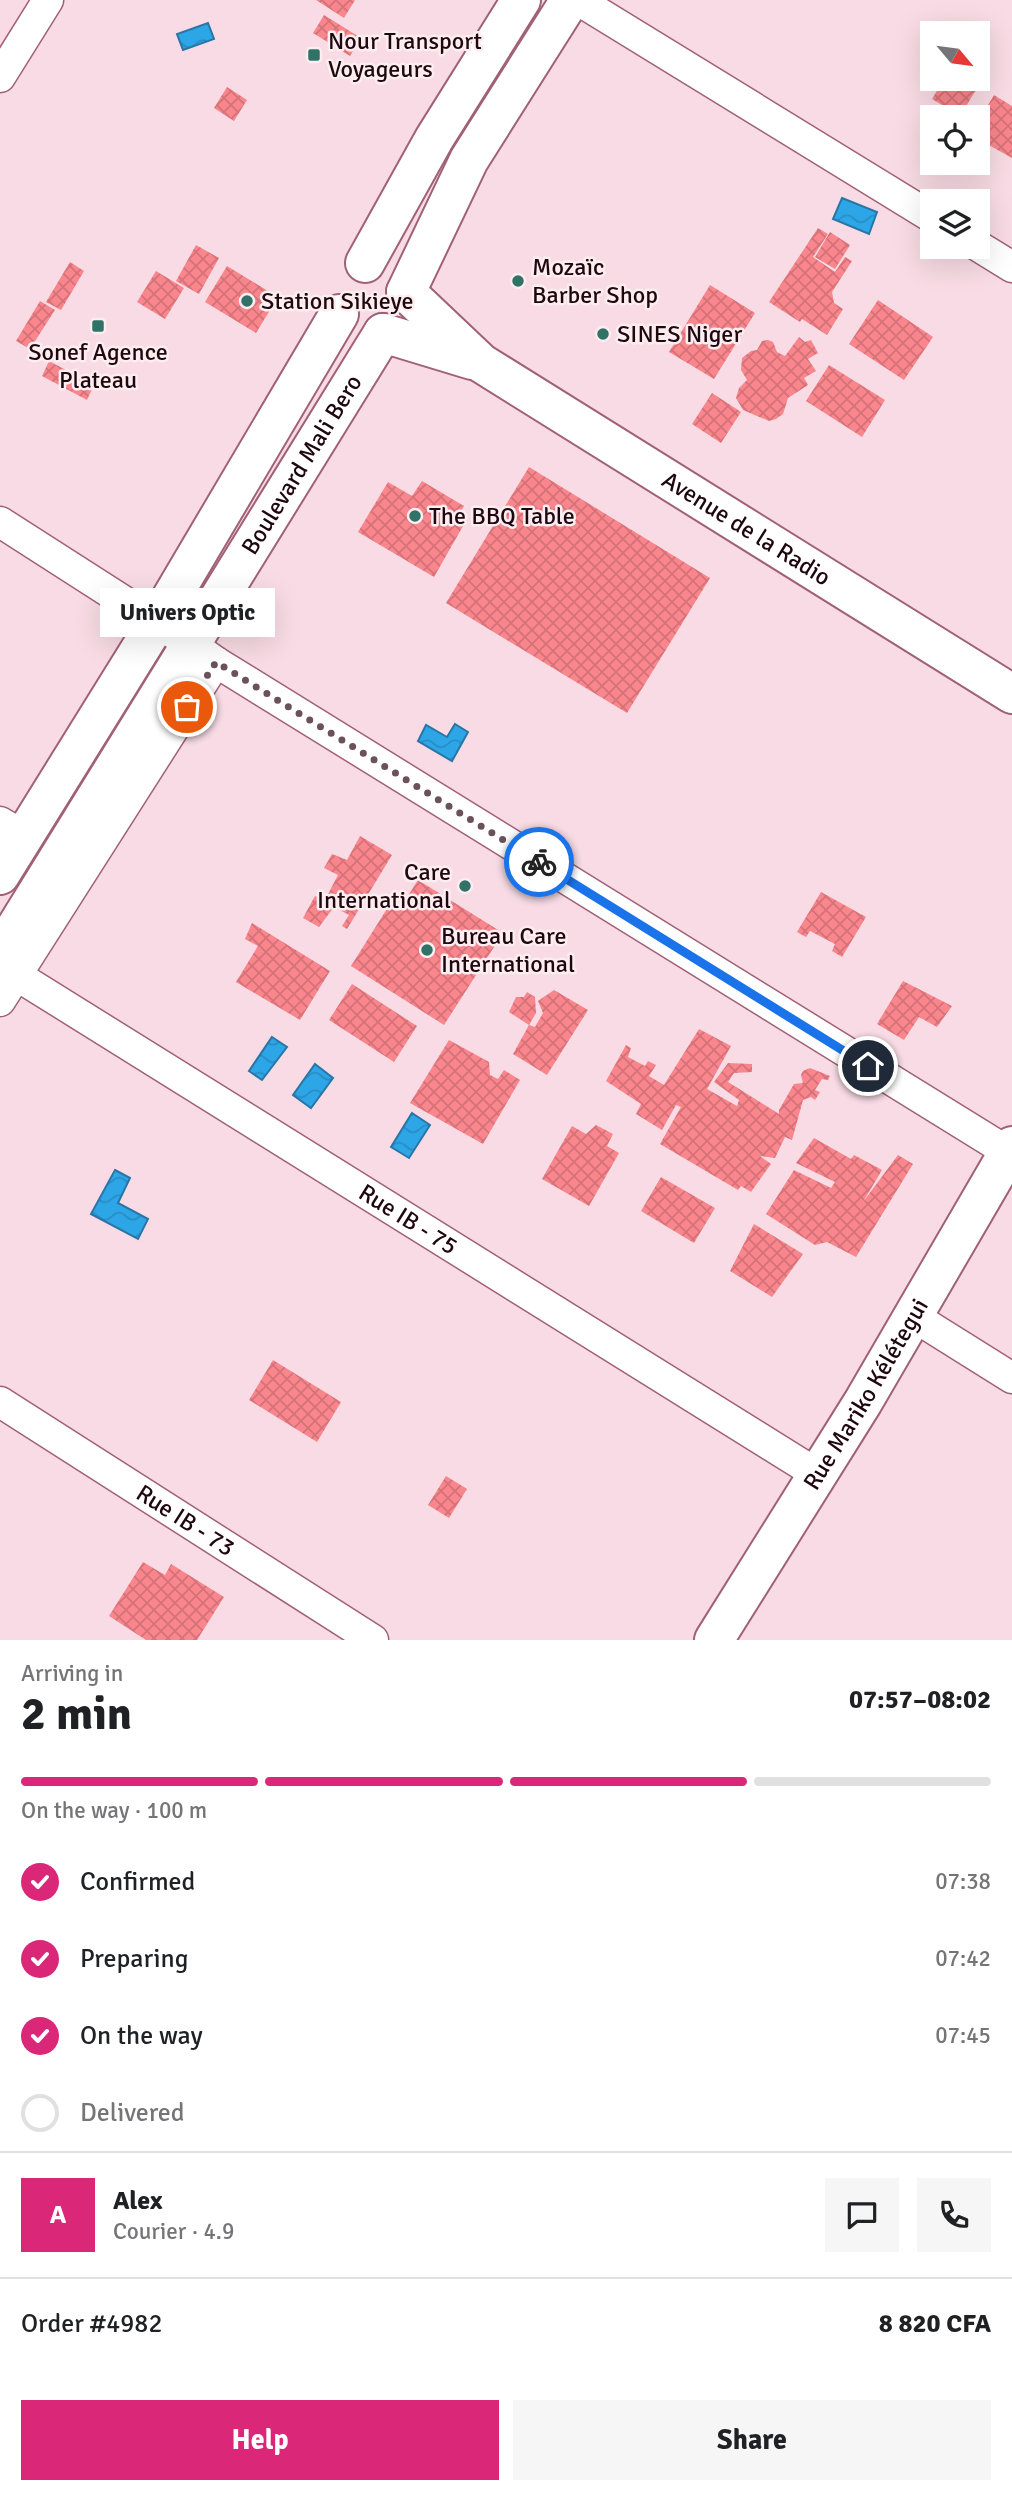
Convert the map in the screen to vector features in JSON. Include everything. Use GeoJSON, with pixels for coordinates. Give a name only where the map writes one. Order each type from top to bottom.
{"type":"FeatureCollection","features":[{"type":"Feature","properties":{"kind":"main road"},"geometry":{"type":"LineString","coordinates":[[365,263],[434,139],[521,0]]}},
{"type":"Feature","properties":{"kind":"main road"},"geometry":{"type":"LineString","coordinates":[[406,292],[469,160],[570,0]]}},
{"type":"Feature","properties":{"kind":"main road"},"geometry":{"type":"LineString","coordinates":[[365,263],[387,267],[403,282],[406,292],[407,305],[394,327],[383,333],[370,335],[357,332],[346,325],[339,314],[336,301],[337,288],[343,276],[365,263]]}},
{"type":"Feature","properties":{"kind":"main road","name":"Avenue de la Radio"},"geometry":{"type":"LineString","coordinates":[[406,292],[481,363],[1012,694]]}},
{"type":"Feature","properties":{"kind":"main road","name":"Boulevard Mali Bero"},"geometry":{"type":"LineString","coordinates":[[0,875],[12,829],[157,622],[339,314]]}},
{"type":"Feature","properties":{"kind":"main road","name":"Avenue de la Radio"},"geometry":{"type":"LineString","coordinates":[[383,333],[481,363]]}},
{"type":"Feature","properties":{"kind":"main road","name":"Boulevard Mali Bero"},"geometry":{"type":"LineString","coordinates":[[5,964],[204,653],[383,333]]}},
{"type":"Feature","properties":{"kind":"main road","name":"Rue Mariko Kélétegui"},"geometry":{"type":"LineString","coordinates":[[714,1640],[863,1402],[1010,1149]]}},
{"type":"Feature","properties":{"kind":"street"},"geometry":{"type":"LineString","coordinates":[[0,77],[48,0]]}},
{"type":"Feature","properties":{"kind":"street"},"geometry":{"type":"LineString","coordinates":[[578,0],[920,210]]}},
{"type":"Feature","properties":{"kind":"street"},"geometry":{"type":"LineString","coordinates":[[990,253],[1012,267]]}},
{"type":"Feature","properties":{"kind":"street"},"geometry":{"type":"LineString","coordinates":[[0,522],[204,653],[1010,1149]]}},
{"type":"Feature","properties":{"kind":"street","name":"Boulevard Mali Bero"},"geometry":{"type":"LineString","coordinates":[[0,1001],[5,964]]}},
{"type":"Feature","properties":{"kind":"street","name":"Rue IB - 75"},"geometry":{"type":"LineString","coordinates":[[5,964],[817,1474]]}},
{"type":"Feature","properties":{"kind":"street"},"geometry":{"type":"LineString","coordinates":[[913,1316],[1012,1378]]}},
{"type":"Feature","properties":{"kind":"street","name":"Rue IB - 73"},"geometry":{"type":"LineString","coordinates":[[0,1402],[373,1640]]}},
{"type":"Feature","properties":{"kind":"water"},"geometry":{"type":"Polygon","coordinates":[[[208,23],[214,39],[183,50],[177,34],[208,23]]]}},
{"type":"Feature","properties":{"kind":"water"},"geometry":{"type":"Polygon","coordinates":[[[842,198],[877,212],[869,234],[833,219],[842,198]]]}},
{"type":"Feature","properties":{"kind":"water"},"geometry":{"type":"Polygon","coordinates":[[[455,724],[468,732],[452,761],[418,741],[426,725],[447,737],[455,724]]]}},
{"type":"Feature","properties":{"kind":"water"},"geometry":{"type":"Polygon","coordinates":[[[272,1037],[287,1047],[262,1080],[249,1071],[272,1037]]]}},
{"type":"Feature","properties":{"kind":"water"},"geometry":{"type":"Polygon","coordinates":[[[315,1064],[333,1078],[311,1108],[293,1095],[315,1064]]]}},
{"type":"Feature","properties":{"kind":"water"},"geometry":{"type":"Polygon","coordinates":[[[412,1113],[430,1125],[409,1158],[391,1147],[412,1113]]]}},
{"type":"Feature","properties":{"kind":"water"},"geometry":{"type":"Polygon","coordinates":[[[115,1170],[130,1178],[118,1203],[148,1219],[138,1239],[91,1214],[115,1170]]]}},
{"type":"Feature","properties":{"kind":"building"},"geometry":{"type":"Polygon","coordinates":[[[316,0],[355,0],[344,18],[316,0]]]}},
{"type":"Feature","properties":{"kind":"building"},"geometry":{"type":"Polygon","coordinates":[[[324,15],[361,38],[350,56],[313,33],[324,15]]]}},
{"type":"Feature","properties":{"kind":"building"},"geometry":{"type":"Polygon","coordinates":[[[227,87],[247,100],[234,121],[214,108],[227,87]]]}},
{"type":"Feature","properties":{"kind":"building"},"geometry":{"type":"Polygon","coordinates":[[[937,91],[975,91],[967,105],[942,105],[932,99],[937,91]]]}},
{"type":"Feature","properties":{"kind":"building"},"geometry":{"type":"Polygon","coordinates":[[[994,95],[1012,106],[1012,158],[990,146],[988,105],[994,95]]]}},
{"type":"Feature","properties":{"kind":"building"},"geometry":{"type":"Polygon","coordinates":[[[818,228],[828,234],[813,257],[835,272],[845,257],[852,261],[832,292],[834,303],[843,309],[827,335],[769,302],[818,228]]]}},
{"type":"Feature","properties":{"kind":"building"},"geometry":{"type":"Polygon","coordinates":[[[830,232],[850,245],[835,269],[815,257],[830,232]]]}},
{"type":"Feature","properties":{"kind":"building"},"geometry":{"type":"Polygon","coordinates":[[[196,245],[219,258],[199,294],[176,281],[196,245]]]}},
{"type":"Feature","properties":{"kind":"building"},"geometry":{"type":"Polygon","coordinates":[[[70,262],[84,271],[61,310],[46,302],[70,262]]]}},
{"type":"Feature","properties":{"kind":"building"},"geometry":{"type":"Polygon","coordinates":[[[227,266],[278,297],[256,333],[205,302],[227,266]]]}},
{"type":"Feature","properties":{"kind":"building"},"geometry":{"type":"Polygon","coordinates":[[[156,271],[184,288],[165,319],[137,302],[156,271]]]}},
{"type":"Feature","properties":{"kind":"building"},"geometry":{"type":"Polygon","coordinates":[[[710,285],[755,313],[714,379],[669,352],[710,285]]]}},
{"type":"Feature","properties":{"kind":"building"},"geometry":{"type":"Polygon","coordinates":[[[878,300],[933,337],[904,380],[849,344],[878,300]]]}},
{"type":"Feature","properties":{"kind":"building"},"geometry":{"type":"Polygon","coordinates":[[[40,301],[55,310],[30,349],[16,341],[40,301]]]}},
{"type":"Feature","properties":{"kind":"building"},"geometry":{"type":"Polygon","coordinates":[[[799,337],[805,342],[811,340],[818,353],[808,359],[816,371],[804,378],[808,385],[788,398],[783,414],[776,419],[769,421],[743,410],[736,398],[739,388],[747,380],[741,370],[742,358],[757,350],[762,341],[768,340],[773,342],[777,352],[785,356],[799,337]]]}},
{"type":"Feature","properties":{"kind":"building"},"geometry":{"type":"Polygon","coordinates":[[[49,361],[94,385],[87,400],[42,376],[49,361]]]}},
{"type":"Feature","properties":{"kind":"building"},"geometry":{"type":"Polygon","coordinates":[[[829,365],[885,400],[862,437],[806,401],[829,365]]]}},
{"type":"Feature","properties":{"kind":"building"},"geometry":{"type":"Polygon","coordinates":[[[712,393],[741,412],[721,443],[692,424],[712,393]]]}},
{"type":"Feature","properties":{"kind":"building"},"geometry":{"type":"Polygon","coordinates":[[[529,467],[710,578],[627,713],[446,603],[529,467]]]}},
{"type":"Feature","properties":{"kind":"building"},"geometry":{"type":"Polygon","coordinates":[[[422,481],[464,506],[459,515],[467,519],[434,577],[358,532],[388,482],[412,496],[422,481]]]}},
{"type":"Feature","properties":{"kind":"building"},"geometry":{"type":"Polygon","coordinates":[[[360,836],[392,855],[347,929],[342,926],[349,915],[334,907],[319,927],[303,918],[315,896],[325,900],[338,875],[324,868],[332,854],[347,860],[360,836]]]}},
{"type":"Feature","properties":{"kind":"building","name":"Bureau Care International"},"geometry":{"type":"Polygon","coordinates":[[[418,880],[503,933],[444,1025],[351,966],[390,904],[399,910],[418,880]]]}},
{"type":"Feature","properties":{"kind":"building"},"geometry":{"type":"Polygon","coordinates":[[[821,892],[866,917],[842,957],[832,951],[835,944],[810,931],[806,937],[797,932],[821,892]]]}},
{"type":"Feature","properties":{"kind":"building"},"geometry":{"type":"Polygon","coordinates":[[[252,923],[330,971],[300,1020],[236,982],[258,946],[245,939],[252,923]]]}},
{"type":"Feature","properties":{"kind":"building"},"geometry":{"type":"Polygon","coordinates":[[[903,981],[952,1006],[937,1027],[919,1017],[904,1040],[877,1024],[903,981]]]}},
{"type":"Feature","properties":{"kind":"building"},"geometry":{"type":"Polygon","coordinates":[[[352,984],[417,1026],[394,1062],[329,1020],[352,984]]]}},
{"type":"Feature","properties":{"kind":"building"},"geometry":{"type":"Polygon","coordinates":[[[554,990],[588,1010],[547,1075],[513,1054],[529,1025],[535,1027],[543,1013],[538,1001],[554,990]]]}},
{"type":"Feature","properties":{"kind":"building"},"geometry":{"type":"Polygon","coordinates":[[[527,992],[535,997],[536,1013],[529,1025],[509,1012],[516,997],[524,997],[527,992]]]}},
{"type":"Feature","properties":{"kind":"building"},"geometry":{"type":"Polygon","coordinates":[[[699,1029],[731,1046],[707,1089],[737,1106],[739,1100],[714,1082],[728,1063],[752,1064],[752,1072],[734,1073],[728,1082],[779,1114],[794,1084],[803,1083],[803,1071],[810,1068],[830,1076],[828,1080],[822,1079],[815,1090],[820,1092],[815,1100],[811,1097],[803,1100],[792,1140],[785,1137],[775,1158],[760,1156],[771,1164],[751,1192],[741,1186],[738,1190],[660,1144],[681,1107],[676,1105],[662,1130],[636,1114],[641,1104],[606,1081],[626,1045],[631,1048],[628,1057],[645,1066],[648,1061],[656,1065],[649,1076],[664,1085],[699,1029]]]}},
{"type":"Feature","properties":{"kind":"building"},"geometry":{"type":"Polygon","coordinates":[[[449,1040],[489,1062],[490,1075],[498,1079],[504,1070],[520,1080],[483,1144],[410,1103],[449,1040]]]}},
{"type":"Feature","properties":{"kind":"building"},"geometry":{"type":"Polygon","coordinates":[[[596,1125],[613,1134],[607,1146],[619,1153],[589,1206],[542,1179],[572,1126],[586,1134],[596,1125]]]}},
{"type":"Feature","properties":{"kind":"building"},"geometry":{"type":"Polygon","coordinates":[[[814,1138],[851,1159],[854,1155],[882,1170],[863,1202],[898,1155],[913,1164],[856,1257],[827,1242],[815,1245],[766,1214],[794,1170],[831,1188],[835,1182],[796,1163],[814,1138]]]}},
{"type":"Feature","properties":{"kind":"building"},"geometry":{"type":"Polygon","coordinates":[[[661,1177],[715,1208],[694,1243],[641,1211],[661,1177]]]}},
{"type":"Feature","properties":{"kind":"building"},"geometry":{"type":"Polygon","coordinates":[[[754,1224],[803,1254],[772,1297],[730,1271],[754,1224]]]}},
{"type":"Feature","properties":{"kind":"building"},"geometry":{"type":"Polygon","coordinates":[[[273,1360],[341,1402],[317,1442],[249,1400],[273,1360]]]}},
{"type":"Feature","properties":{"kind":"building"},"geometry":{"type":"Polygon","coordinates":[[[446,1476],[467,1489],[449,1518],[428,1505],[446,1476]]]}},
{"type":"Feature","properties":{"kind":"building"},"geometry":{"type":"Polygon","coordinates":[[[143,1562],[165,1575],[171,1564],[224,1597],[197,1640],[146,1640],[109,1616],[143,1562]]]}},
{"type":"Feature","properties":{"kind":"way so far"},"geometry":{"type":"LineString","coordinates":[[187,707],[216,662],[539,862]]}},
{"type":"Feature","properties":{"kind":"place","name":"Nour Transport Voyageurs"},"geometry":{"type":"Point","coordinates":[314,55]}},
{"type":"Feature","properties":{"kind":"place","name":"Mozaïc Barber Shop"},"geometry":{"type":"Point","coordinates":[518,281]}},
{"type":"Feature","properties":{"kind":"place","name":"Station Sikieye"},"geometry":{"type":"Point","coordinates":[247,301]}},
{"type":"Feature","properties":{"kind":"place","name":"Sonef Agence Plateau"},"geometry":{"type":"Point","coordinates":[98,326]}},
{"type":"Feature","properties":{"kind":"place","name":"SINES Niger"},"geometry":{"type":"Point","coordinates":[603,334]}},
{"type":"Feature","properties":{"kind":"place","name":"The BBQ Table"},"geometry":{"type":"Point","coordinates":[415,516]}},
{"type":"Feature","properties":{"kind":"place","name":"Univers Optic"},"geometry":{"type":"Point","coordinates":[187,707]}},
{"type":"Feature","properties":{"kind":"place","name":"Care International"},"geometry":{"type":"Point","coordinates":[465,886]}},
{"type":"Feature","properties":{"kind":"place","name":"Bureau Care International"},"geometry":{"type":"Point","coordinates":[427,950]}},
{"type":"Feature","properties":{"kind":"route"},"geometry":{"type":"LineString","coordinates":[[539,862],[868,1066]]}}]}
